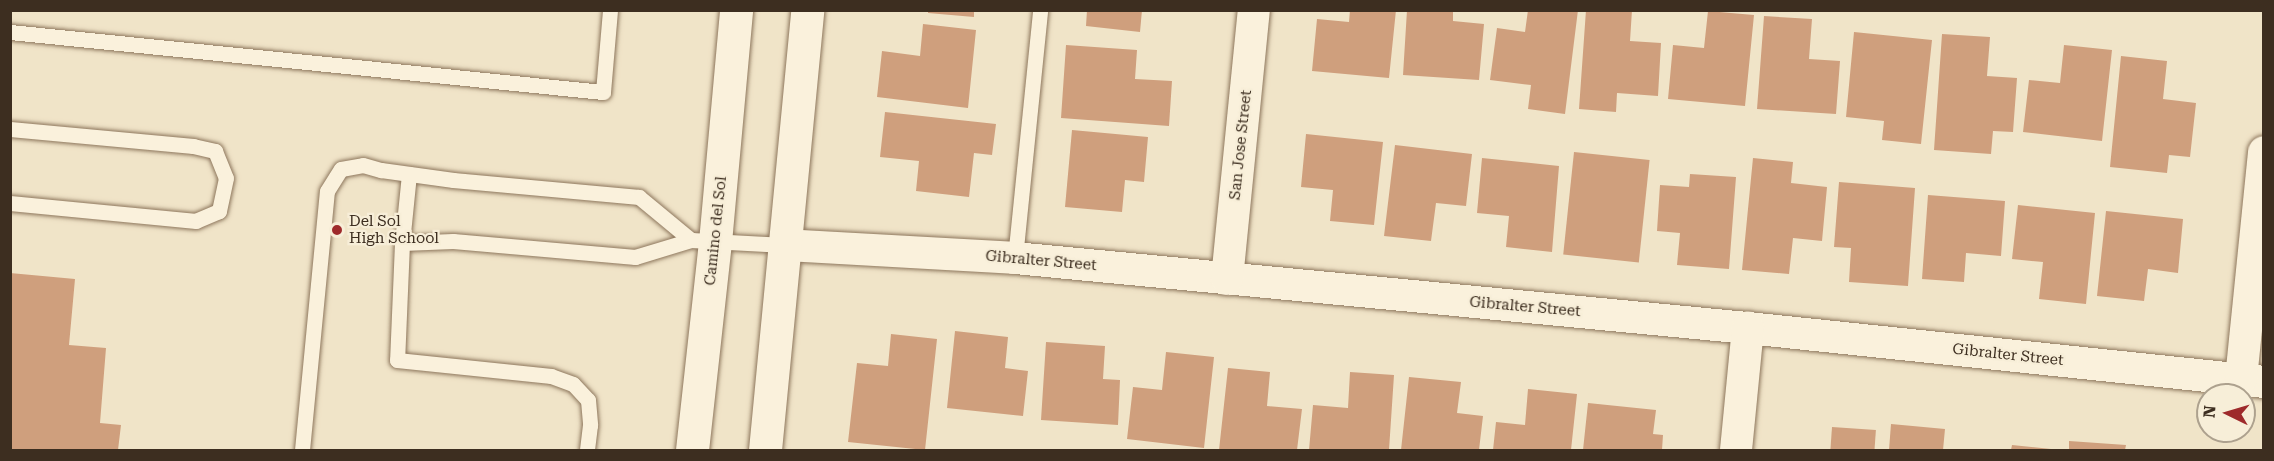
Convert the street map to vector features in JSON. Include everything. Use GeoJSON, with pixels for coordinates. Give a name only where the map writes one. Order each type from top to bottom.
{"type":"FeatureCollection","features":[{"type":"Feature","properties":{"kind":"street","name":"Camino del Sol"},"geometry":{"type":"LineString","coordinates":[[692,450],[703,241],[736,10]]}},
{"type":"Feature","properties":{"kind":"street"},"geometry":{"type":"LineString","coordinates":[[765,450],[807,10]]}},
{"type":"Feature","properties":{"kind":"street","name":"San Jose Street"},"geometry":{"type":"LineString","coordinates":[[1227,279],[1254,10]]}},
{"type":"Feature","properties":{"kind":"street"},"geometry":{"type":"LineString","coordinates":[[2252,381],[2264,152]]}},
{"type":"Feature","properties":{"kind":"street","name":"Gibralter Street"},"geometry":{"type":"LineString","coordinates":[[785,245],[1015,258],[1748,328],[2252,381]]}},
{"type":"Feature","properties":{"kind":"street"},"geometry":{"type":"LineString","coordinates":[[1736,450],[1748,328]]}},
{"type":"Feature","properties":{"kind":"lane"},"geometry":{"type":"LineString","coordinates":[[10,32],[603,92],[610,10]]}},
{"type":"Feature","properties":{"kind":"lane"},"geometry":{"type":"LineString","coordinates":[[1015,258],[1040,10]]}},
{"type":"Feature","properties":{"kind":"lane"},"geometry":{"type":"LineString","coordinates":[[10,129],[193,146],[215,151],[226,178],[219,211],[196,221],[10,203]]}},
{"type":"Feature","properties":{"kind":"lane"},"geometry":{"type":"LineString","coordinates":[[302,450],[327,191],[341,169],[363,165],[409,174],[639,197],[703,241]]}},
{"type":"Feature","properties":{"kind":"lane"},"geometry":{"type":"LineString","coordinates":[[409,174],[402,243],[397,360],[551,376],[573,384],[588,400],[590,425],[588,450]]}},
{"type":"Feature","properties":{"kind":"lane"},"geometry":{"type":"LineString","coordinates":[[402,243],[453,242],[635,257],[703,241],[785,245]]}},
{"type":"Feature","properties":{"kind":"building"},"geometry":{"type":"Polygon","coordinates":[[[928,10],[974,10],[974,17],[928,13],[928,10]]]}},
{"type":"Feature","properties":{"kind":"building"},"geometry":{"type":"Polygon","coordinates":[[[1087,10],[1142,10],[1140,32],[1086,26],[1087,10]]]}},
{"type":"Feature","properties":{"kind":"building"},"geometry":{"type":"Polygon","coordinates":[[[1350,10],[1396,10],[1389,78],[1312,71],[1317,19],[1349,22],[1350,10]]]}},
{"type":"Feature","properties":{"kind":"building"},"geometry":{"type":"Polygon","coordinates":[[[1407,10],[1453,10],[1453,21],[1484,24],[1479,80],[1403,75],[1407,10]]]}},
{"type":"Feature","properties":{"kind":"building"},"geometry":{"type":"Polygon","coordinates":[[[1528,10],[1578,10],[1565,114],[1528,109],[1531,85],[1490,80],[1497,28],[1525,32],[1528,10]]]}},
{"type":"Feature","properties":{"kind":"building"},"geometry":{"type":"Polygon","coordinates":[[[1586,10],[1632,10],[1630,41],[1661,43],[1658,96],[1617,93],[1616,112],[1579,109],[1586,10]]]}},
{"type":"Feature","properties":{"kind":"building"},"geometry":{"type":"Polygon","coordinates":[[[1708,11],[1754,15],[1745,106],[1668,99],[1673,45],[1704,48],[1708,11]]]}},
{"type":"Feature","properties":{"kind":"building"},"geometry":{"type":"Polygon","coordinates":[[[1764,16],[1812,19],[1809,59],[1840,61],[1836,114],[1757,109],[1764,16]]]}},
{"type":"Feature","properties":{"kind":"building"},"geometry":{"type":"Polygon","coordinates":[[[923,24],[976,30],[968,108],[877,97],[882,51],[920,56],[923,24]]]}},
{"type":"Feature","properties":{"kind":"building"},"geometry":{"type":"Polygon","coordinates":[[[1854,32],[1932,40],[1921,144],[1882,140],[1884,121],[1846,117],[1854,32]]]}},
{"type":"Feature","properties":{"kind":"building"},"geometry":{"type":"Polygon","coordinates":[[[1942,34],[1990,37],[1987,76],[2017,78],[2013,132],[1993,131],[1991,154],[1934,150],[1942,34]]]}},
{"type":"Feature","properties":{"kind":"building"},"geometry":{"type":"Polygon","coordinates":[[[1066,45],[1137,50],[1135,79],[1172,81],[1169,126],[1061,118],[1066,45]]]}},
{"type":"Feature","properties":{"kind":"building"},"geometry":{"type":"Polygon","coordinates":[[[2064,45],[2112,50],[2102,141],[2023,132],[2029,80],[2060,83],[2064,45]]]}},
{"type":"Feature","properties":{"kind":"building"},"geometry":{"type":"Polygon","coordinates":[[[2121,56],[2167,61],[2163,99],[2196,103],[2190,157],[2169,155],[2167,173],[2110,167],[2121,56]]]}},
{"type":"Feature","properties":{"kind":"building"},"geometry":{"type":"Polygon","coordinates":[[[885,112],[996,124],[992,155],[974,153],[969,197],[916,191],[919,161],[880,157],[885,112]]]}},
{"type":"Feature","properties":{"kind":"building"},"geometry":{"type":"Polygon","coordinates":[[[1072,130],[1148,137],[1144,182],[1125,180],[1122,212],[1065,207],[1072,130]]]}},
{"type":"Feature","properties":{"kind":"building"},"geometry":{"type":"Polygon","coordinates":[[[1306,134],[1383,142],[1374,225],[1330,221],[1333,190],[1301,187],[1306,134]]]}},
{"type":"Feature","properties":{"kind":"building"},"geometry":{"type":"Polygon","coordinates":[[[1395,145],[1472,154],[1466,206],[1436,203],[1431,241],[1384,236],[1395,145]]]}},
{"type":"Feature","properties":{"kind":"building"},"geometry":{"type":"Polygon","coordinates":[[[1574,152],[1650,160],[1639,262],[1563,254],[1574,152]]]}},
{"type":"Feature","properties":{"kind":"building"},"geometry":{"type":"Polygon","coordinates":[[[1482,158],[1559,166],[1552,252],[1506,247],[1509,216],[1477,213],[1482,158]]]}},
{"type":"Feature","properties":{"kind":"building"},"geometry":{"type":"Polygon","coordinates":[[[1753,158],[1793,162],[1791,183],[1827,187],[1822,241],[1793,238],[1789,274],[1742,270],[1753,158]]]}},
{"type":"Feature","properties":{"kind":"building"},"geometry":{"type":"Polygon","coordinates":[[[1690,174],[1736,177],[1729,269],[1677,265],[1680,233],[1657,231],[1660,185],[1689,187],[1690,174]]]}},
{"type":"Feature","properties":{"kind":"building"},"geometry":{"type":"Polygon","coordinates":[[[1839,182],[1915,188],[1908,286],[1849,282],[1851,248],[1834,247],[1839,182]]]}},
{"type":"Feature","properties":{"kind":"building"},"geometry":{"type":"Polygon","coordinates":[[[1928,195],[2005,201],[2001,256],[1966,253],[1964,282],[1922,279],[1928,195]]]}},
{"type":"Feature","properties":{"kind":"building"},"geometry":{"type":"Polygon","coordinates":[[[2018,205],[2095,213],[2086,304],[2039,299],[2043,262],[2012,259],[2018,205]]]}},
{"type":"Feature","properties":{"kind":"building"},"geometry":{"type":"Polygon","coordinates":[[[2106,211],[2183,219],[2178,273],[2148,269],[2144,301],[2097,296],[2106,211]]]}},
{"type":"Feature","properties":{"kind":"building"},"geometry":{"type":"Polygon","coordinates":[[[10,273],[75,279],[69,345],[106,348],[100,423],[121,425],[118,450],[10,450],[10,273]]]}},
{"type":"Feature","properties":{"kind":"building"},"geometry":{"type":"Polygon","coordinates":[[[955,331],[1008,337],[1005,368],[1028,371],[1023,416],[947,408],[955,331]]]}},
{"type":"Feature","properties":{"kind":"building"},"geometry":{"type":"Polygon","coordinates":[[[891,334],[937,339],[925,450],[848,442],[857,363],[888,366],[891,334]]]}},
{"type":"Feature","properties":{"kind":"building"},"geometry":{"type":"Polygon","coordinates":[[[1046,342],[1105,346],[1103,379],[1120,380],[1118,425],[1041,420],[1046,342]]]}},
{"type":"Feature","properties":{"kind":"building"},"geometry":{"type":"Polygon","coordinates":[[[1166,352],[1214,357],[1204,448],[1127,439],[1133,387],[1162,390],[1166,352]]]}},
{"type":"Feature","properties":{"kind":"building"},"geometry":{"type":"Polygon","coordinates":[[[1228,368],[1270,372],[1267,406],[1302,409],[1297,450],[1219,450],[1228,368]]]}},
{"type":"Feature","properties":{"kind":"building"},"geometry":{"type":"Polygon","coordinates":[[[1350,372],[1394,375],[1389,450],[1309,450],[1313,405],[1348,408],[1350,372]]]}},
{"type":"Feature","properties":{"kind":"building"},"geometry":{"type":"Polygon","coordinates":[[[1409,377],[1461,382],[1457,413],[1483,416],[1479,450],[1401,450],[1409,377]]]}},
{"type":"Feature","properties":{"kind":"building"},"geometry":{"type":"Polygon","coordinates":[[[1528,389],[1577,394],[1571,450],[1493,450],[1496,422],[1525,425],[1528,389]]]}},
{"type":"Feature","properties":{"kind":"building"},"geometry":{"type":"Polygon","coordinates":[[[1588,403],[1656,410],[1653,434],[1663,435],[1662,450],[1583,450],[1588,403]]]}},
{"type":"Feature","properties":{"kind":"building"},"geometry":{"type":"Polygon","coordinates":[[[1891,424],[1945,429],[1943,450],[1889,450],[1891,424]]]}},
{"type":"Feature","properties":{"kind":"building"},"geometry":{"type":"Polygon","coordinates":[[[1832,427],[1876,430],[1874,450],[1830,450],[1832,427]]]}},
{"type":"Feature","properties":{"kind":"building"},"geometry":{"type":"Polygon","coordinates":[[[2069,441],[2126,445],[2125,450],[2069,450],[2069,441]]]}},
{"type":"Feature","properties":{"kind":"building"},"geometry":{"type":"Polygon","coordinates":[[[2012,445],[2051,449],[2051,450],[2011,450],[2012,445]]]}},
{"type":"Feature","properties":{"kind":"place","name":"Del Sol High School"},"geometry":{"type":"Point","coordinates":[337,230]}}]}
